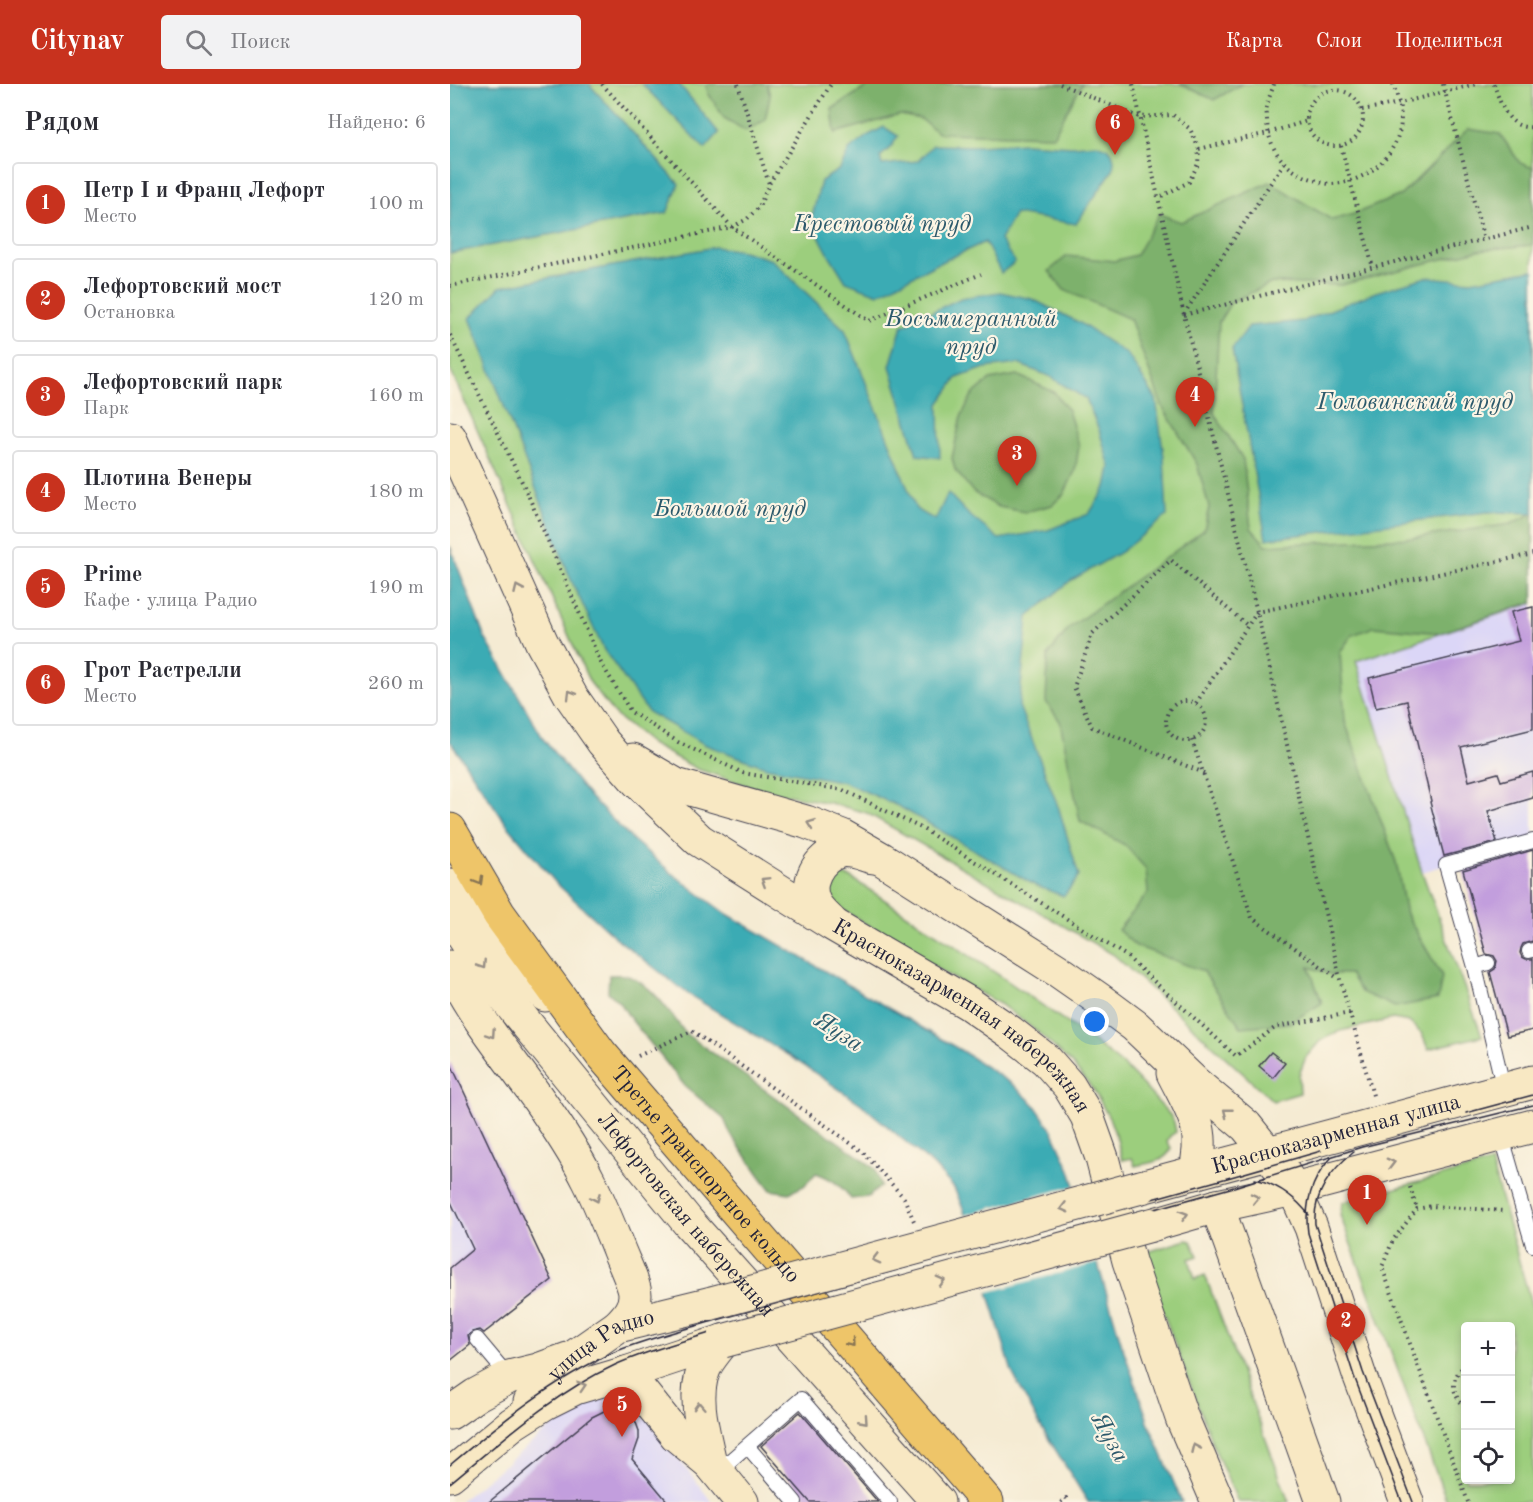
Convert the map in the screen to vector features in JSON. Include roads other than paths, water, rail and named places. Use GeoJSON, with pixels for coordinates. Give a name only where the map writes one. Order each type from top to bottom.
{"type":"FeatureCollection","features":[{"type":"Feature","properties":{"kind":"main road","name":"Красноказарменная набережная"},"geometry":{"type":"LineString","coordinates":[[450,438],[542,643],[571,696],[603,742],[637,781],[699,840],[832,924],[968,1003],[1046,1060],[1069,1086],[1087,1116],[1102,1158],[1129,1261],[1182,1418],[1218,1502]]}},
{"type":"Feature","properties":{"kind":"main road"},"geometry":{"type":"LineString","coordinates":[[603,742],[676,784],[807,822],[842,836],[882,859],[1065,976],[1135,1026],[1211,1098],[1246,1126],[1278,1164],[1294,1189],[1311,1227],[1359,1374],[1407,1502]]}},
{"type":"Feature","properties":{"kind":"main road","name":"Третье транспортное кольцо"},"geometry":{"type":"LineString","coordinates":[[450,830],[499,914],[607,1060],[987,1502]]}},
{"type":"Feature","properties":{"kind":"main road"},"geometry":{"type":"LineString","coordinates":[[832,924],[816,905],[811,892],[812,878],[817,868],[825,859],[841,851],[882,859]]}},
{"type":"Feature","properties":{"kind":"main road"},"geometry":{"type":"LineString","coordinates":[[450,885],[507,955],[607,1060]]}},
{"type":"Feature","properties":{"kind":"main road","name":"Лефортовская набережная"},"geometry":{"type":"LineString","coordinates":[[450,916],[498,989],[680,1213],[938,1502]]}},
{"type":"Feature","properties":{"kind":"main road"},"geometry":{"type":"LineString","coordinates":[[450,967],[459,985],[500,1047],[562,1136],[588,1181],[611,1231],[635,1293],[634,1305],[618,1326]]}},
{"type":"Feature","properties":{"kind":"main road"},"geometry":{"type":"LineString","coordinates":[[1162,1053],[1199,1129],[1200,1155],[1195,1173]]}},
{"type":"Feature","properties":{"kind":"main road","name":"Красноказарменная улица"},"geometry":{"type":"LineString","coordinates":[[712,1303],[1518,1086]]}},
{"type":"Feature","properties":{"kind":"main road","name":"Красноказарменная улица"},"geometry":{"type":"LineString","coordinates":[[723,1341],[1217,1206],[1294,1189],[1533,1126]]}},
{"type":"Feature","properties":{"kind":"main road"},"geometry":{"type":"LineString","coordinates":[[1217,1206],[1323,1502]]}},
{"type":"Feature","properties":{"kind":"main road","name":"улица Радио"},"geometry":{"type":"LineString","coordinates":[[512,1424],[552,1377],[575,1356],[618,1326],[712,1303]]}},
{"type":"Feature","properties":{"kind":"main road"},"geometry":{"type":"LineString","coordinates":[[714,1468],[700,1418],[698,1396],[704,1369],[723,1341]]}},
{"type":"Feature","properties":{"kind":"main road","name":"улица Радио"},"geometry":{"type":"LineString","coordinates":[[450,1475],[512,1424],[545,1403],[575,1388],[723,1341]]}},
{"type":"Feature","properties":{"kind":"main road"},"geometry":{"type":"LineString","coordinates":[[450,1413],[476,1395],[509,1377],[538,1370],[575,1356]]}},
{"type":"Feature","properties":{"kind":"main road"},"geometry":{"type":"LineString","coordinates":[[626,1373],[676,1435],[714,1468],[742,1502]]}},
{"type":"Feature","properties":{"kind":"lane"},"geometry":{"type":"LineString","coordinates":[[1518,1086],[1481,965],[1446,865],[1533,841]]}},
{"type":"Feature","properties":{"kind":"lane"},"geometry":{"type":"LineString","coordinates":[[1501,1134],[1533,1245]]}},
{"type":"Feature","properties":{"kind":"lane"},"geometry":{"type":"LineString","coordinates":[[477,1339],[509,1377]]}},
{"type":"Feature","properties":{"kind":"lane"},"geometry":{"type":"LineString","coordinates":[[714,1468],[747,1446],[801,1399],[890,1502]]}},
{"type":"Feature","properties":{"kind":"lane"},"geometry":{"type":"LineString","coordinates":[[747,1446],[795,1502]]}},
{"type":"Feature","properties":{"kind":"water"},"geometry":{"type":"Polygon","coordinates":[[[450,84],[589,84],[679,184],[667,213],[450,253],[450,84]]]}},
{"type":"Feature","properties":{"kind":"water"},"geometry":{"type":"Polygon","coordinates":[[[642,84],[679,84],[719,133],[705,149],[642,84]]]}},
{"type":"Feature","properties":{"kind":"water","name":"Крестовый пруд"},"geometry":{"type":"Polygon","coordinates":[[[884,127],[898,136],[891,147],[880,157],[882,165],[918,161],[933,145],[979,146],[1024,143],[1073,146],[1096,144],[1107,148],[1112,153],[1113,170],[1076,224],[1015,214],[1000,240],[1015,262],[1001,273],[985,242],[878,294],[846,282],[811,221],[821,181],[840,169],[849,150],[867,136],[884,127]]]}},
{"type":"Feature","properties":{"kind":"water","name":"Большой пруд"},"geometry":{"type":"Polygon","coordinates":[[[715,247],[743,251],[772,260],[845,330],[916,509],[935,520],[948,493],[968,514],[999,539],[1048,530],[1089,514],[1106,487],[1110,467],[1099,430],[1086,399],[1049,376],[1018,364],[985,368],[957,378],[939,404],[940,458],[917,455],[890,366],[902,326],[961,298],[1000,292],[1032,299],[1080,323],[1128,355],[1156,399],[1164,457],[1167,516],[1121,552],[1070,581],[1028,617],[1019,706],[1059,809],[1079,876],[1064,896],[1036,886],[900,807],[844,782],[766,767],[706,745],[648,712],[604,650],[571,580],[470,318],[500,287],[715,247]]]}},
{"type":"Feature","properties":{"kind":"water","name":"Головинский пруд"},"geometry":{"type":"Polygon","coordinates":[[[1533,270],[1533,513],[1488,512],[1266,539],[1232,349],[1249,326],[1303,321],[1376,292],[1426,277],[1471,281],[1533,270]]]}},
{"type":"Feature","properties":{"kind":"water","name":"Яуза"},"geometry":{"type":"Polygon","coordinates":[[[450,546],[484,636],[544,740],[588,795],[632,839],[722,911],[962,1051],[1012,1084],[1034,1104],[1052,1130],[1070,1170],[1122,1345],[1149,1424],[1182,1502],[1088,1502],[1038,1422],[1012,1372],[963,1208],[954,1188],[934,1166],[861,1104],[788,1055],[688,994],[616,938],[556,883],[507,825],[450,741],[450,546]]]}},
{"type":"Feature","properties":{"kind":"tram line"},"geometry":{"type":"LineString","coordinates":[[1466,1113],[1533,1095]]}},
{"type":"Feature","properties":{"kind":"tram line"},"geometry":{"type":"LineString","coordinates":[[450,1483],[571,1389],[592,1376],[640,1355],[720,1330],[1234,1187],[1362,1147],[1533,1105]]}},
{"type":"Feature","properties":{"kind":"tram line"},"geometry":{"type":"LineString","coordinates":[[450,1465],[507,1418],[548,1389],[590,1364],[625,1348],[677,1331],[1321,1151]]}},
{"type":"Feature","properties":{"kind":"tram line"},"geometry":{"type":"LineString","coordinates":[[1354,1152],[1338,1166],[1325,1183],[1317,1202],[1315,1224],[1363,1372],[1413,1502]]}},
{"type":"Feature","properties":{"kind":"tram line"},"geometry":{"type":"LineString","coordinates":[[1333,1156],[1320,1173],[1311,1191],[1307,1211],[1308,1233],[1354,1376],[1402,1502]]}},
{"type":"Feature","properties":{"kind":"tram line"},"geometry":{"type":"LineString","coordinates":[[1255,1179],[1285,1192],[1309,1215]]}},
{"type":"Feature","properties":{"kind":"place","name":"Грот Растрелли"},"geometry":{"type":"Point","coordinates":[1115,155]}},
{"type":"Feature","properties":{"kind":"place","name":"Плотина Венеры"},"geometry":{"type":"Point","coordinates":[1195,427]}},
{"type":"Feature","properties":{"kind":"place","name":"Лефортовский парк"},"geometry":{"type":"Point","coordinates":[1017,486]}},
{"type":"Feature","properties":{"kind":"place","name":"Петр I и Франц Лефорт"},"geometry":{"type":"Point","coordinates":[1367,1225]}},
{"type":"Feature","properties":{"kind":"place","name":"Лефортовский мост"},"geometry":{"type":"Point","coordinates":[1346,1353]}},
{"type":"Feature","properties":{"kind":"place","name":"Prime"},"geometry":{"type":"Point","coordinates":[622,1437]}},
{"type":"Feature","properties":{"kind":"water label","name":"Восьмигранный пруд"},"geometry":{"type":"Point","coordinates":[971,334]}}]}
